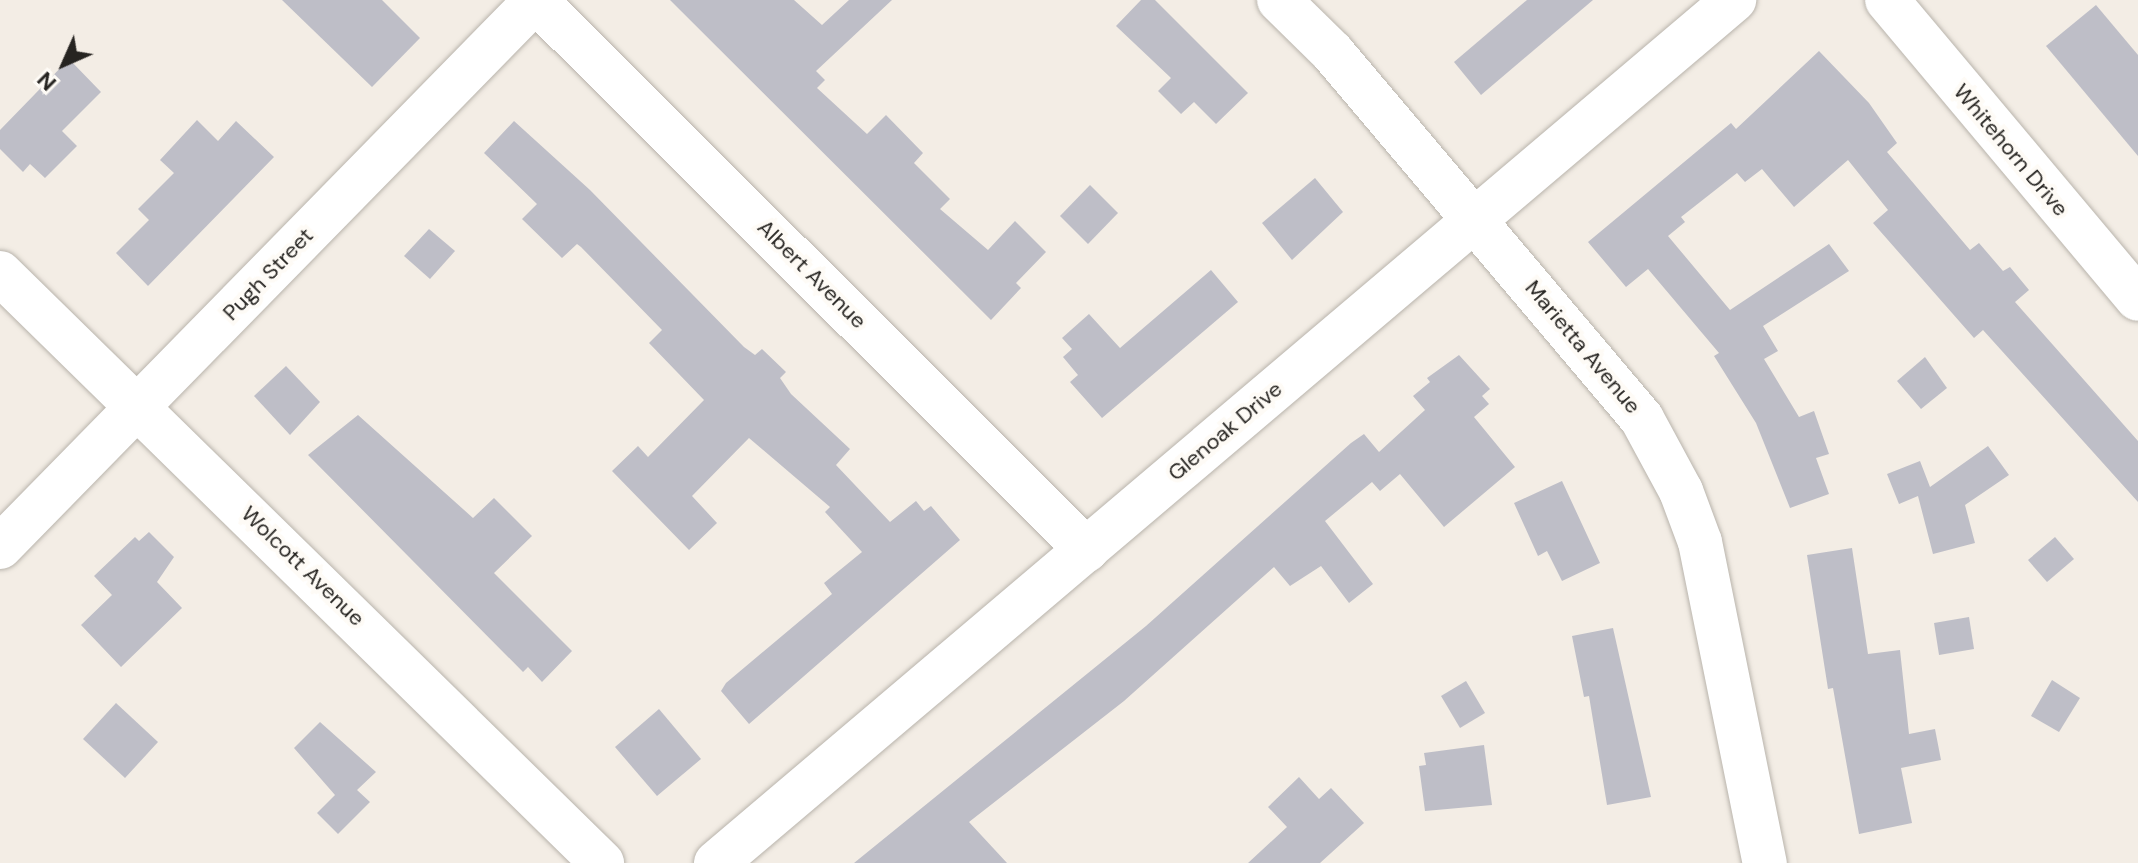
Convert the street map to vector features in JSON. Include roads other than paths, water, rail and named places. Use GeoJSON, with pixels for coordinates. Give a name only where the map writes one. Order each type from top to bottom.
{"type":"FeatureCollection","features":[{"type":"Feature","properties":{"kind":"street","name":"Pugh Street"},"geometry":{"type":"LineString","coordinates":[[0,547],[535,0]]}},
{"type":"Feature","properties":{"kind":"street","name":"Albert Avenue"},"geometry":{"type":"LineString","coordinates":[[535,0],[1087,550]]}},
{"type":"Feature","properties":{"kind":"street","name":"Marietta Avenue"},"geometry":{"type":"LineString","coordinates":[[1279,0],[1332,52],[1609,375],[1642,419],[1681,491],[1714,600],[1765,863]]}},
{"type":"Feature","properties":{"kind":"street","name":"Glenoak Drive"},"geometry":{"type":"LineString","coordinates":[[716,863],[1734,0]]}},
{"type":"Feature","properties":{"kind":"street","name":"Whitehorn Drive"},"geometry":{"type":"LineString","coordinates":[[1887,0],[2138,299]]}},
{"type":"Feature","properties":{"kind":"street","name":"Wolcott Avenue"},"geometry":{"type":"LineString","coordinates":[[0,273],[602,863]]}}]}
